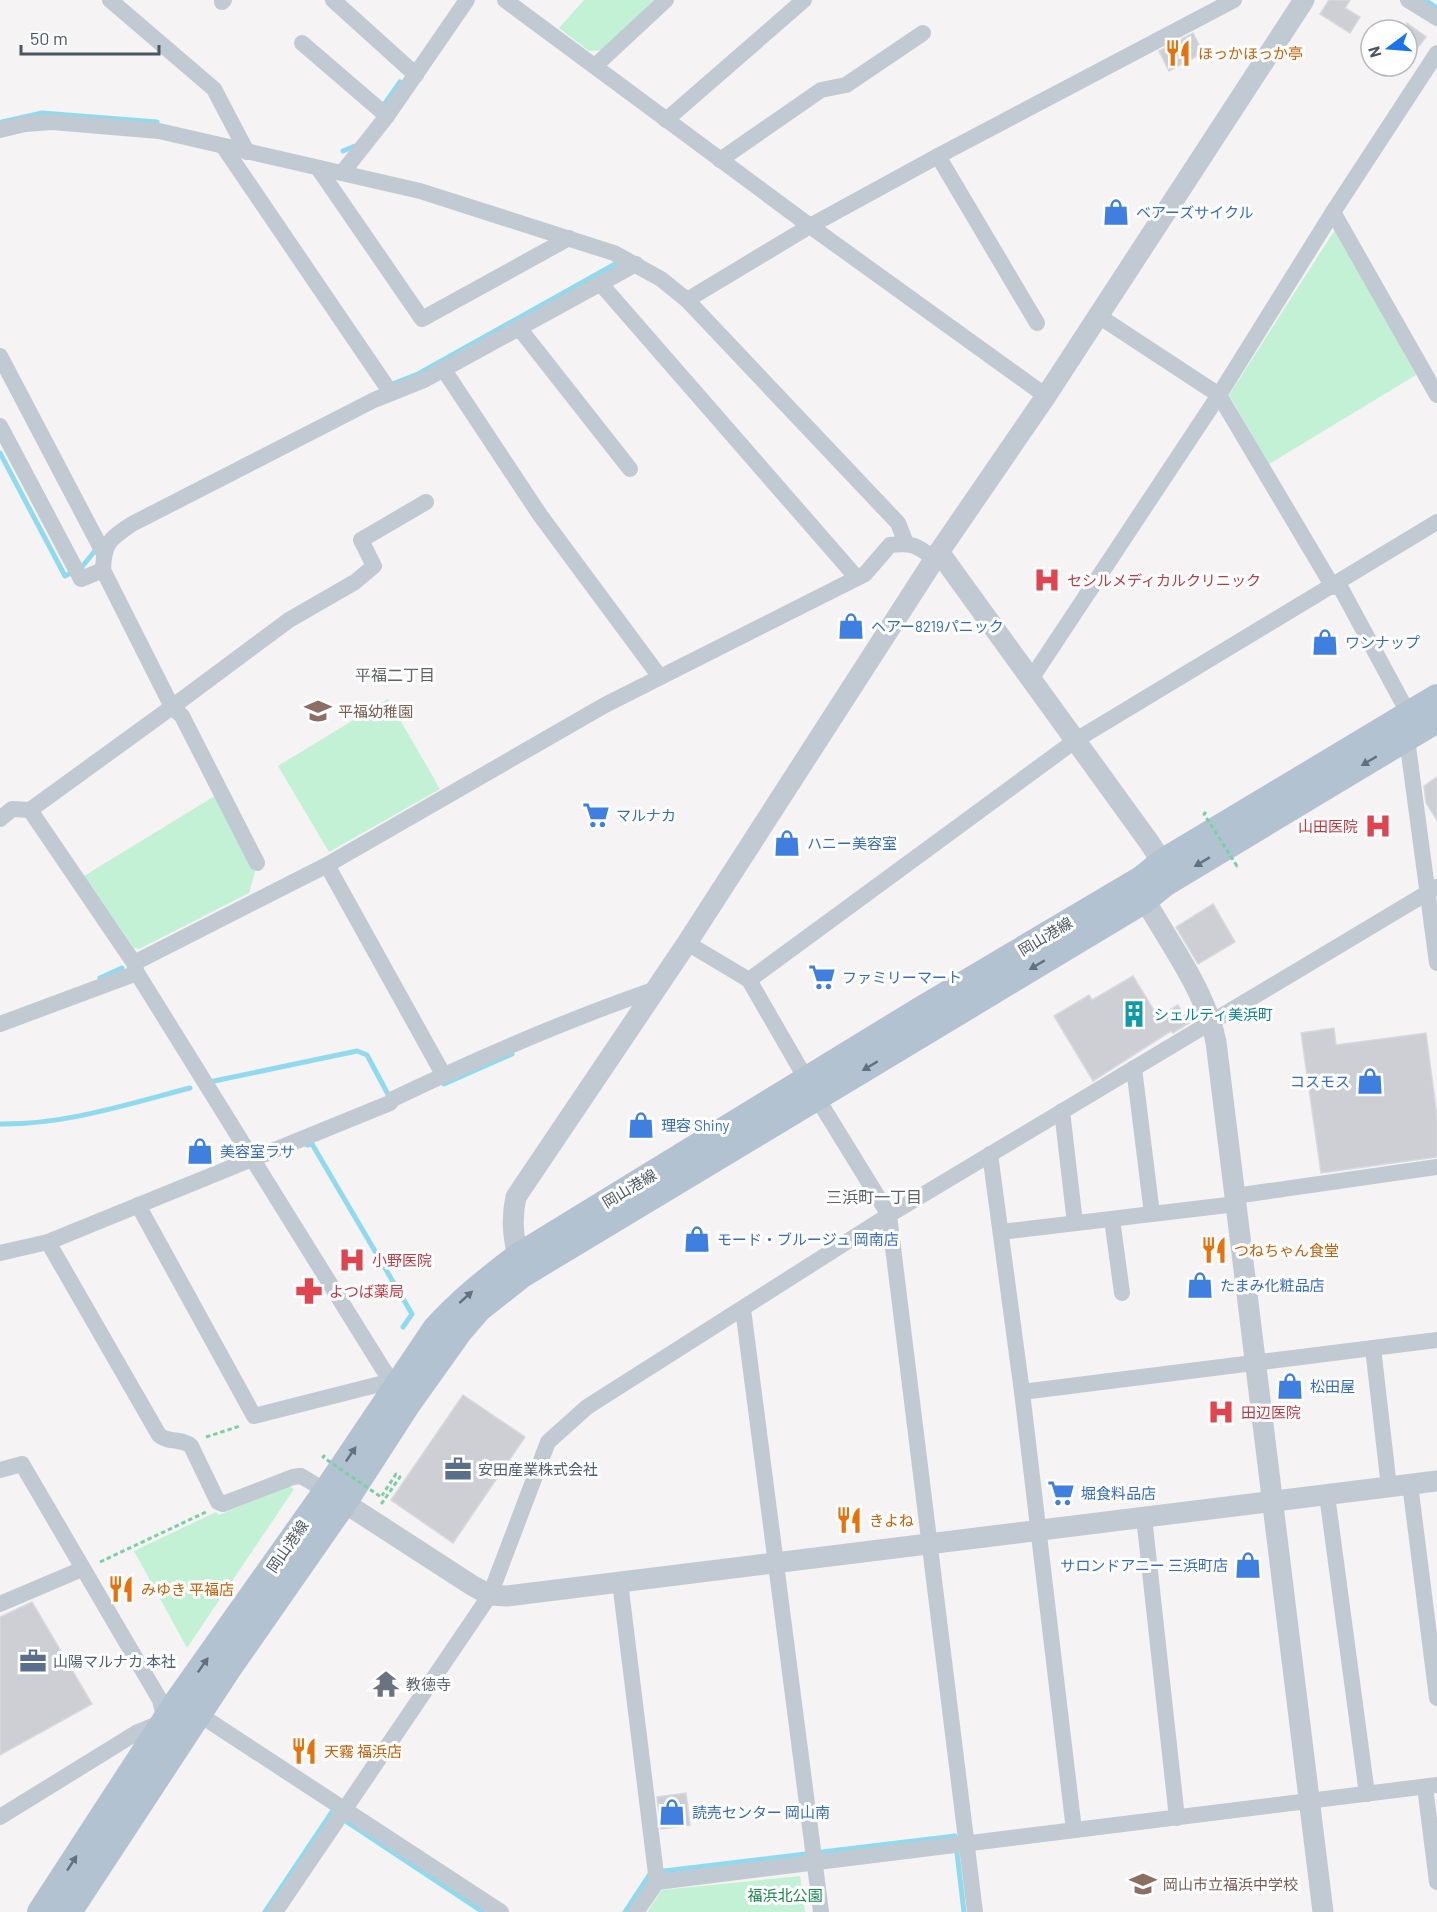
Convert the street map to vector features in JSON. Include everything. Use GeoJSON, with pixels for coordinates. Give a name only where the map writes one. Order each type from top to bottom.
{"type":"FeatureCollection","features":[{"type":"Feature","properties":{"kind":"main road","name":"岡山港線"},"geometry":{"type":"LineString","coordinates":[[69,1912],[200,1714],[399,1391],[460,1331],[520,1265],[1414,725],[1437,697]]}},
{"type":"Feature","properties":{"kind":"main road","name":"岡山港線"},"geometry":{"type":"LineString","coordinates":[[40,1912],[171,1711],[335,1497]]}},
{"type":"Feature","properties":{"kind":"street"},"geometry":{"type":"LineString","coordinates":[[110,0],[214,89],[247,152]]}},
{"type":"Feature","properties":{"kind":"street"},"geometry":{"type":"LineString","coordinates":[[333,0],[411,71]]}},
{"type":"Feature","properties":{"kind":"street"},"geometry":{"type":"LineString","coordinates":[[342,173],[411,71],[467,0]]}},
{"type":"Feature","properties":{"kind":"street"},"geometry":{"type":"LineString","coordinates":[[506,0],[810,226],[1046,396]]}},
{"type":"Feature","properties":{"kind":"street"},"geometry":{"type":"LineString","coordinates":[[594,66],[666,0]]}},
{"type":"Feature","properties":{"kind":"street"},"geometry":{"type":"LineString","coordinates":[[666,120],[804,0]]}},
{"type":"Feature","properties":{"kind":"street"},"geometry":{"type":"LineString","coordinates":[[687,300],[810,226],[1234,0]]}},
{"type":"Feature","properties":{"kind":"street"},"geometry":{"type":"LineString","coordinates":[[520,1265],[512,1214],[516,1197],[687,943],[937,555],[1046,396],[1304,0]]}},
{"type":"Feature","properties":{"kind":"street"},"geometry":{"type":"LineString","coordinates":[[1408,0],[1437,18]]}},
{"type":"Feature","properties":{"kind":"street"},"geometry":{"type":"LineString","coordinates":[[720,159],[821,90],[846,85],[923,33]]}},
{"type":"Feature","properties":{"kind":"street"},"geometry":{"type":"LineString","coordinates":[[302,43],[383,112]]}},
{"type":"Feature","properties":{"kind":"street"},"geometry":{"type":"LineString","coordinates":[[1031,679],[1220,395],[1333,212],[1437,53]]}},
{"type":"Feature","properties":{"kind":"street"},"geometry":{"type":"LineString","coordinates":[[0,130],[25,124],[51,122],[159,131],[420,191],[614,253],[661,279],[687,300],[898,523],[906,543]]}},
{"type":"Feature","properties":{"kind":"street"},"geometry":{"type":"LineString","coordinates":[[223,146],[387,388]]}},
{"type":"Feature","properties":{"kind":"street"},"geometry":{"type":"LineString","coordinates":[[938,156],[1037,323]]}},
{"type":"Feature","properties":{"kind":"street"},"geometry":{"type":"LineString","coordinates":[[318,168],[422,319],[569,238]]}},
{"type":"Feature","properties":{"kind":"street"},"geometry":{"type":"LineString","coordinates":[[1333,212],[1437,395]]}},
{"type":"Feature","properties":{"kind":"street"},"geometry":{"type":"LineString","coordinates":[[0,426],[81,579],[110,540],[132,524],[387,388],[424,380],[444,370],[636,264]]}},
{"type":"Feature","properties":{"kind":"street"},"geometry":{"type":"LineString","coordinates":[[600,283],[856,578]]}},
{"type":"Feature","properties":{"kind":"street"},"geometry":{"type":"LineString","coordinates":[[1097,315],[1220,395],[1335,585],[1414,725],[1432,890],[1437,963]]}},
{"type":"Feature","properties":{"kind":"street"},"geometry":{"type":"LineString","coordinates":[[519,328],[630,469]]}},
{"type":"Feature","properties":{"kind":"street"},"geometry":{"type":"LineString","coordinates":[[0,356],[101,554],[172,707],[182,716],[257,863]]}},
{"type":"Feature","properties":{"kind":"street"},"geometry":{"type":"LineString","coordinates":[[444,370],[540,515],[660,677]]}},
{"type":"Feature","properties":{"kind":"street"},"geometry":{"type":"LineString","coordinates":[[0,819],[12,809],[30,810],[289,620],[355,582],[374,566],[361,540],[426,502]]}},
{"type":"Feature","properties":{"kind":"street"},"geometry":{"type":"LineString","coordinates":[[749,980],[1076,740],[1437,522]]}},
{"type":"Feature","properties":{"kind":"street"},"geometry":{"type":"LineString","coordinates":[[0,1024],[136,968],[327,865],[605,705],[865,574],[890,545],[906,543],[937,555],[1076,740],[1154,881],[1212,1021],[1220,1070],[1323,1912]]}},
{"type":"Feature","properties":{"kind":"street"},"geometry":{"type":"LineString","coordinates":[[30,810],[136,968],[252,1159],[399,1391],[254,1416],[141,1210]]}},
{"type":"Feature","properties":{"kind":"street"},"geometry":{"type":"LineString","coordinates":[[327,865],[444,1074]]}},
{"type":"Feature","properties":{"kind":"street"},"geometry":{"type":"LineString","coordinates":[[275,1912],[490,1595],[548,1442],[587,1407],[889,1215],[1432,890]]}},
{"type":"Feature","properties":{"kind":"street"},"geometry":{"type":"LineString","coordinates":[[687,943],[749,980],[889,1215],[930,1544],[960,1844],[975,1912]]}},
{"type":"Feature","properties":{"kind":"street"},"geometry":{"type":"LineString","coordinates":[[0,1253],[50,1246],[141,1210],[252,1159],[391,1101],[444,1074],[591,1011],[656,989]]}},
{"type":"Feature","properties":{"kind":"street"},"geometry":{"type":"LineString","coordinates":[[1134,1068],[1152,1214]]}},
{"type":"Feature","properties":{"kind":"street"},"geometry":{"type":"LineString","coordinates":[[1062,1111],[1075,1223]]}},
{"type":"Feature","properties":{"kind":"street"},"geometry":{"type":"LineString","coordinates":[[990,1154],[1022,1392],[1074,1830]]}},
{"type":"Feature","properties":{"kind":"street"},"geometry":{"type":"LineString","coordinates":[[1000,1232],[1152,1214],[1437,1167]]}},
{"type":"Feature","properties":{"kind":"street"},"geometry":{"type":"LineString","coordinates":[[1112,1219],[1122,1293]]}},
{"type":"Feature","properties":{"kind":"street"},"geometry":{"type":"LineString","coordinates":[[50,1246],[159,1435],[164,1439],[187,1442],[194,1449],[218,1502],[224,1504],[301,1476],[490,1595],[507,1596],[1437,1481]]}},
{"type":"Feature","properties":{"kind":"street"},"geometry":{"type":"LineString","coordinates":[[743,1309],[821,1912]]}},
{"type":"Feature","properties":{"kind":"street"},"geometry":{"type":"LineString","coordinates":[[1022,1392],[1437,1340]]}},
{"type":"Feature","properties":{"kind":"street"},"geometry":{"type":"LineString","coordinates":[[1372,1348],[1437,1698]]}},
{"type":"Feature","properties":{"kind":"street"},"geometry":{"type":"LineString","coordinates":[[0,1470],[22,1464],[160,1700],[171,1711]]}},
{"type":"Feature","properties":{"kind":"street"},"geometry":{"type":"LineString","coordinates":[[1327,1495],[1367,1794]]}},
{"type":"Feature","properties":{"kind":"street"},"geometry":{"type":"LineString","coordinates":[[1144,1516],[1177,1818]]}},
{"type":"Feature","properties":{"kind":"street"},"geometry":{"type":"LineString","coordinates":[[0,1604],[82,1570]]}},
{"type":"Feature","properties":{"kind":"street"},"geometry":{"type":"LineString","coordinates":[[620,1582],[656,1876],[636,1912]]}},
{"type":"Feature","properties":{"kind":"street"},"geometry":{"type":"LineString","coordinates":[[0,1817],[171,1711],[200,1714],[342,1815],[501,1912]]}},
{"type":"Feature","properties":{"kind":"street"},"geometry":{"type":"LineString","coordinates":[[656,1876],[814,1856],[960,1844],[1431,1786],[1437,1882]]}},
{"type":"Feature","properties":{"kind":"path"},"geometry":{"type":"LineString","coordinates":[[1206,812],[1204,814],[1238,865]]}},
{"type":"Feature","properties":{"kind":"path"},"geometry":{"type":"LineString","coordinates":[[187,1442],[253,1422],[254,1416]]}},
{"type":"Feature","properties":{"kind":"path"},"geometry":{"type":"LineString","coordinates":[[325,1455],[323,1457],[381,1497],[396,1474],[400,1477],[384,1500]]}},
{"type":"Feature","properties":{"kind":"path"},"geometry":{"type":"LineString","coordinates":[[82,1570],[224,1504]]}},
{"type":"Feature","properties":{"kind":"green space"},"geometry":{"type":"Polygon","coordinates":[[[584,0],[654,0],[602,50],[589,51],[559,28],[584,0]]]}},
{"type":"Feature","properties":{"kind":"green space"},"geometry":{"type":"Polygon","coordinates":[[[1336,228],[1416,375],[1269,464],[1229,395],[1336,228]]]}},
{"type":"Feature","properties":{"kind":"green space"},"geometry":{"type":"Polygon","coordinates":[[[388,699],[440,789],[329,852],[278,766],[388,699]]]}},
{"type":"Feature","properties":{"kind":"green space"},"geometry":{"type":"Polygon","coordinates":[[[218,794],[255,872],[249,893],[139,949],[134,948],[84,876],[218,794]]]}},
{"type":"Feature","properties":{"kind":"green space"},"geometry":{"type":"Polygon","coordinates":[[[288,1486],[294,1489],[187,1648],[134,1551],[216,1512],[219,1515],[288,1486]]]}},
{"type":"Feature","properties":{"kind":"green space","name":"福浜北公園"},"geometry":{"type":"Polygon","coordinates":[[[800,1876],[805,1912],[647,1912],[662,1890],[800,1876]]]}},
{"type":"Feature","properties":{"kind":"building"},"geometry":{"type":"Polygon","coordinates":[[[1329,0],[1350,0],[1345,8],[1360,17],[1350,33],[1320,14],[1329,0]]]}},
{"type":"Feature","properties":{"kind":"building"},"geometry":{"type":"Polygon","coordinates":[[[1419,32],[1426,37],[1419,46],[1419,32]]]}},
{"type":"Feature","properties":{"kind":"building"},"geometry":{"type":"Polygon","coordinates":[[[1193,33],[1203,53],[1169,71],[1159,51],[1193,33]]]}},
{"type":"Feature","properties":{"kind":"building"},"geometry":{"type":"Polygon","coordinates":[[[1437,777],[1437,820],[1426,803],[1424,786],[1437,777]]]}},
{"type":"Feature","properties":{"kind":"building"},"geometry":{"type":"Polygon","coordinates":[[[1213,904],[1235,942],[1198,964],[1176,927],[1213,904]]]}},
{"type":"Feature","properties":{"kind":"building"},"geometry":{"type":"Polygon","coordinates":[[[1133,976],[1158,1017],[1178,1005],[1189,1023],[1173,1033],[1171,1031],[1093,1081],[1054,1016],[1089,995],[1092,1000],[1133,976]]]}},
{"type":"Feature","properties":{"kind":"building","name":"コスモス"},"geometry":{"type":"Polygon","coordinates":[[[1334,1028],[1336,1045],[1426,1033],[1437,1116],[1437,1157],[1321,1173],[1301,1033],[1334,1028]]]}},
{"type":"Feature","properties":{"kind":"building","name":"安田産業株式会社"},"geometry":{"type":"Polygon","coordinates":[[[463,1395],[525,1437],[453,1543],[391,1500],[463,1395]]]}},
{"type":"Feature","properties":{"kind":"building","name":"山陽マルナカ 本社"},"geometry":{"type":"Polygon","coordinates":[[[32,1602],[92,1704],[0,1755],[0,1617],[32,1602]]]}},
{"type":"Feature","properties":{"kind":"building"},"geometry":{"type":"Polygon","coordinates":[[[686,1793],[690,1825],[661,1829],[657,1797],[686,1793]]]}},
{"type":"Feature","properties":{"kind":"waterway"},"geometry":{"type":"LineString","coordinates":[[1425,0],[1437,8]]}},
{"type":"Feature","properties":{"kind":"waterway"},"geometry":{"type":"LineString","coordinates":[[381,109],[400,82]]}},
{"type":"Feature","properties":{"kind":"waterway"},"geometry":{"type":"LineString","coordinates":[[2,122],[42,113],[157,122]]}},
{"type":"Feature","properties":{"kind":"waterway"},"geometry":{"type":"LineString","coordinates":[[343,151],[355,146]]}},
{"type":"Feature","properties":{"kind":"waterway"},"geometry":{"type":"LineString","coordinates":[[390,385],[418,374],[617,263]]}},
{"type":"Feature","properties":{"kind":"waterway"},"geometry":{"type":"LineString","coordinates":[[0,453],[65,576],[81,568],[98,547]]}},
{"type":"Feature","properties":{"kind":"waterway"},"geometry":{"type":"LineString","coordinates":[[100,978],[122,968]]}},
{"type":"Feature","properties":{"kind":"waterway"},"geometry":{"type":"LineString","coordinates":[[214,1081],[357,1051],[367,1055],[390,1098]]}},
{"type":"Feature","properties":{"kind":"waterway"},"geometry":{"type":"LineString","coordinates":[[444,1084],[512,1054]]}},
{"type":"Feature","properties":{"kind":"waterway"},"geometry":{"type":"LineString","coordinates":[[0,1124],[72,1117],[190,1088]]}},
{"type":"Feature","properties":{"kind":"waterway"},"geometry":{"type":"LineString","coordinates":[[307,1145],[312,1144],[412,1314],[403,1327]]}},
{"type":"Feature","properties":{"kind":"waterway"},"geometry":{"type":"LineString","coordinates":[[265,1912],[332,1812],[483,1912]]}},
{"type":"Feature","properties":{"kind":"waterway"},"geometry":{"type":"LineString","coordinates":[[625,1912],[650,1874],[955,1836],[964,1912]]}},
{"type":"Feature","properties":{"kind":"place","name":"ほっかほっか亭"},"geometry":{"type":"Point","coordinates":[1178,53]}},
{"type":"Feature","properties":{"kind":"place","name":"ベアーズサイクル"},"geometry":{"type":"Point","coordinates":[1116,212]}},
{"type":"Feature","properties":{"kind":"place","name":"セシルメディカルクリニック"},"geometry":{"type":"Point","coordinates":[1047,580]}},
{"type":"Feature","properties":{"kind":"place","name":"ヘアー8219パニック"},"geometry":{"type":"Point","coordinates":[851,626]}},
{"type":"Feature","properties":{"kind":"place","name":"ワンナップ"},"geometry":{"type":"Point","coordinates":[1325,642]}},
{"type":"Feature","properties":{"kind":"place","name":"平福幼稚園"},"geometry":{"type":"Point","coordinates":[318,711]}},
{"type":"Feature","properties":{"kind":"place","name":"マルナカ"},"geometry":{"type":"Point","coordinates":[596,815]}},
{"type":"Feature","properties":{"kind":"place","name":"山田医院"},"geometry":{"type":"Point","coordinates":[1378,826]}},
{"type":"Feature","properties":{"kind":"place","name":"ハニー美容室"},"geometry":{"type":"Point","coordinates":[787,843]}},
{"type":"Feature","properties":{"kind":"place","name":"ファミリーマート"},"geometry":{"type":"Point","coordinates":[822,977]}},
{"type":"Feature","properties":{"kind":"place","name":"シェルティ美浜町"},"geometry":{"type":"Point","coordinates":[1134,1014]}},
{"type":"Feature","properties":{"kind":"place","name":"コスモス"},"geometry":{"type":"Point","coordinates":[1370,1081]}},
{"type":"Feature","properties":{"kind":"place","name":"理容 Shiny"},"geometry":{"type":"Point","coordinates":[641,1125]}},
{"type":"Feature","properties":{"kind":"place","name":"美容室ラサ"},"geometry":{"type":"Point","coordinates":[200,1151]}},
{"type":"Feature","properties":{"kind":"place","name":"モード・ブルージュ 岡南店"},"geometry":{"type":"Point","coordinates":[697,1239]}},
{"type":"Feature","properties":{"kind":"place","name":"つねちゃん食堂"},"geometry":{"type":"Point","coordinates":[1214,1250]}},
{"type":"Feature","properties":{"kind":"place","name":"小野医院"},"geometry":{"type":"Point","coordinates":[352,1260]}},
{"type":"Feature","properties":{"kind":"place","name":"たまみ化粧品店"},"geometry":{"type":"Point","coordinates":[1200,1285]}},
{"type":"Feature","properties":{"kind":"place","name":"よつば薬局"},"geometry":{"type":"Point","coordinates":[309,1291]}},
{"type":"Feature","properties":{"kind":"place","name":"松田屋"},"geometry":{"type":"Point","coordinates":[1290,1386]}},
{"type":"Feature","properties":{"kind":"place","name":"田辺医院"},"geometry":{"type":"Point","coordinates":[1221,1412]}},
{"type":"Feature","properties":{"kind":"place","name":"安田産業株式会社"},"geometry":{"type":"Point","coordinates":[458,1469]}},
{"type":"Feature","properties":{"kind":"place","name":"堀食料品店"},"geometry":{"type":"Point","coordinates":[1061,1493]}},
{"type":"Feature","properties":{"kind":"place","name":"きよね"},"geometry":{"type":"Point","coordinates":[849,1520]}},
{"type":"Feature","properties":{"kind":"place","name":"サロンドアニー 三浜町店"},"geometry":{"type":"Point","coordinates":[1248,1565]}},
{"type":"Feature","properties":{"kind":"place","name":"みゆき 平福店"},"geometry":{"type":"Point","coordinates":[121,1589]}},
{"type":"Feature","properties":{"kind":"place","name":"山陽マルナカ 本社"},"geometry":{"type":"Point","coordinates":[33,1661]}},
{"type":"Feature","properties":{"kind":"place","name":"教徳寺"},"geometry":{"type":"Point","coordinates":[386,1684]}},
{"type":"Feature","properties":{"kind":"place","name":"天霧 福浜店"},"geometry":{"type":"Point","coordinates":[304,1751]}},
{"type":"Feature","properties":{"kind":"place","name":"読売センター 岡山南"},"geometry":{"type":"Point","coordinates":[672,1812]}},
{"type":"Feature","properties":{"kind":"place","name":"岡山市立福浜中学校"},"geometry":{"type":"Point","coordinates":[1143,1884]}},
{"type":"Feature","properties":{"kind":"district","name":"平福二丁目"},"geometry":{"type":"Point","coordinates":[395,674]}},
{"type":"Feature","properties":{"kind":"district","name":"三浜町一丁目"},"geometry":{"type":"Point","coordinates":[874,1196]}}]}
